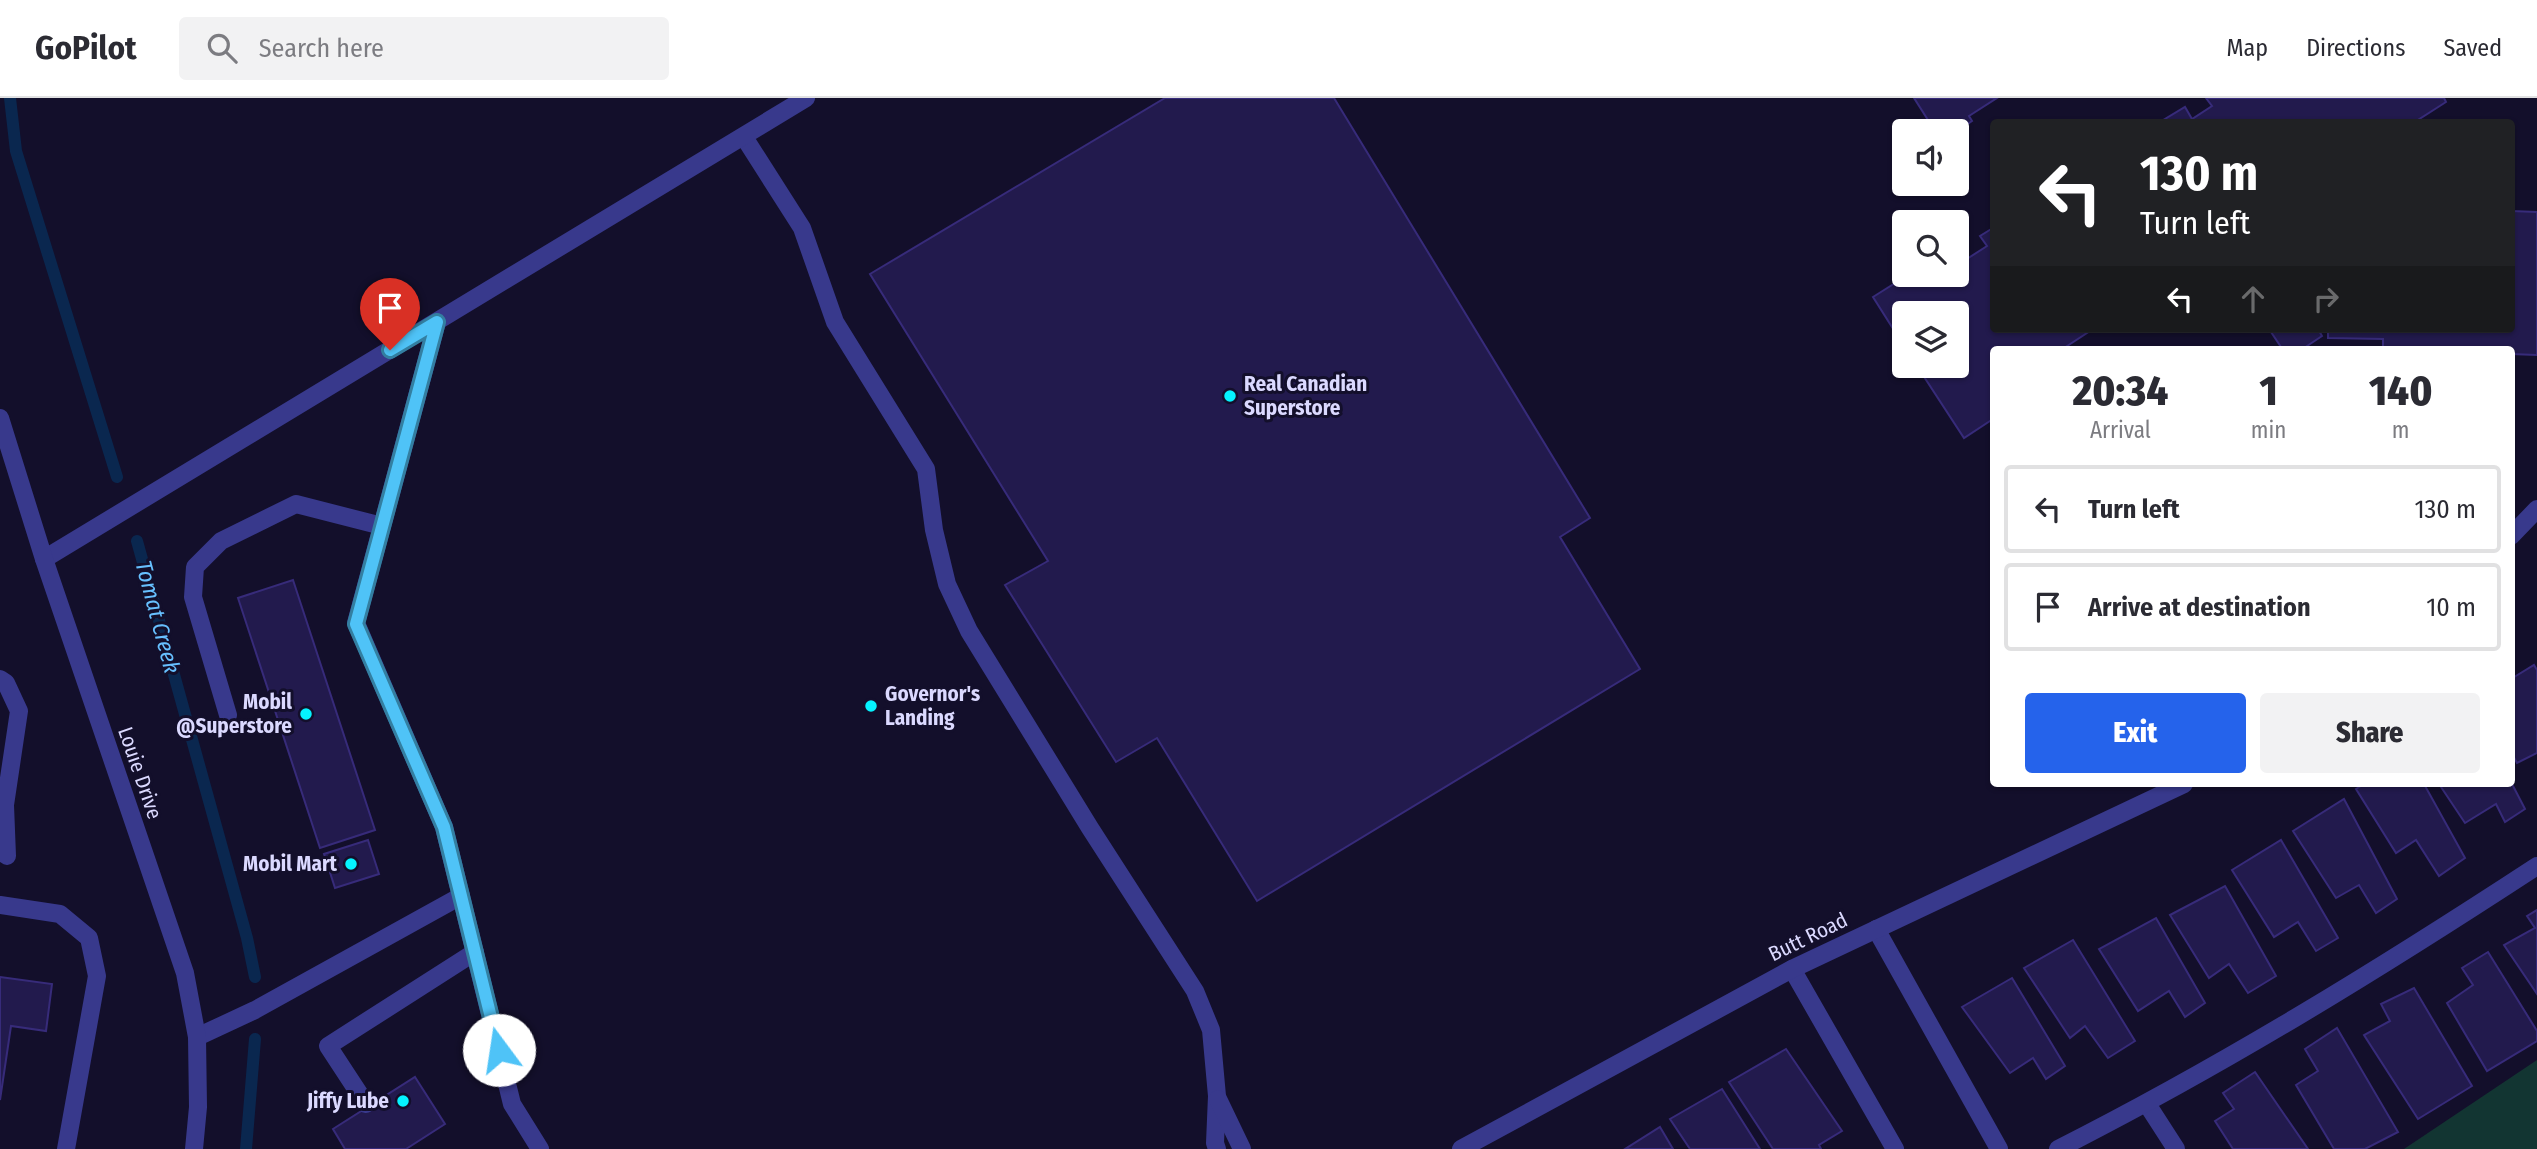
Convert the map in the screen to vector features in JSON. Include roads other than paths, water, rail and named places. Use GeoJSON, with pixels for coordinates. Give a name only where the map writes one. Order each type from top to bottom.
{"type":"FeatureCollection","features":[{"type":"Feature","properties":{"kind":"street"},"geometry":{"type":"LineString","coordinates":[[44,559],[806,98]]}},
{"type":"Feature","properties":{"kind":"street"},"geometry":{"type":"LineString","coordinates":[[744,137],[802,228],[835,322],[926,468],[934,530],[947,584],[969,631],[1075,804],[1195,991],[1211,1030],[1217,1096],[1217,1149]]}},
{"type":"Feature","properties":{"kind":"street"},"geometry":{"type":"LineString","coordinates":[[437,322],[356,624],[444,827],[512,1104],[540,1149]]}},
{"type":"Feature","properties":{"kind":"street","name":"Louie Drive"},"geometry":{"type":"LineString","coordinates":[[0,418],[44,559],[185,973],[197,1037],[198,1107],[194,1149]]}},
{"type":"Feature","properties":{"kind":"street"},"geometry":{"type":"LineString","coordinates":[[228,715],[193,597],[195,567],[221,541],[296,504],[382,526]]}},
{"type":"Feature","properties":{"kind":"street"},"geometry":{"type":"LineString","coordinates":[[2515,532],[2537,509]]}},
{"type":"Feature","properties":{"kind":"street"},"geometry":{"type":"LineString","coordinates":[[0,679],[6,683],[19,711],[5,805],[7,856]]}},
{"type":"Feature","properties":{"kind":"street","name":"Butt Road"},"geometry":{"type":"LineString","coordinates":[[1461,1149],[1792,969],[2178,787]]}},
{"type":"Feature","properties":{"kind":"street"},"geometry":{"type":"LineString","coordinates":[[2058,1149],[2147,1104],[2386,965],[2537,866]]}},
{"type":"Feature","properties":{"kind":"street"},"geometry":{"type":"LineString","coordinates":[[197,1037],[255,1010],[460,895]]}},
{"type":"Feature","properties":{"kind":"street"},"geometry":{"type":"LineString","coordinates":[[0,905],[60,914],[89,939],[97,976],[66,1149]]}},
{"type":"Feature","properties":{"kind":"street"},"geometry":{"type":"LineString","coordinates":[[1876,929],[1999,1149]]}},
{"type":"Feature","properties":{"kind":"street"},"geometry":{"type":"LineString","coordinates":[[366,1104],[328,1046],[475,952]]}},
{"type":"Feature","properties":{"kind":"street"},"geometry":{"type":"LineString","coordinates":[[1792,969],[1895,1149]]}},
{"type":"Feature","properties":{"kind":"street"},"geometry":{"type":"LineString","coordinates":[[1217,1096],[1242,1149]]}},
{"type":"Feature","properties":{"kind":"street"},"geometry":{"type":"LineString","coordinates":[[2147,1104],[2176,1149]]}},
{"type":"Feature","properties":{"kind":"waterway","name":"Tomat Creek"},"geometry":{"type":"LineString","coordinates":[[10,98],[16,151],[117,477]]}},
{"type":"Feature","properties":{"kind":"waterway","name":"Tomat Creek"},"geometry":{"type":"LineString","coordinates":[[137,541],[247,938],[255,977]]}},
{"type":"Feature","properties":{"kind":"waterway","name":"Tomat Creek"},"geometry":{"type":"LineString","coordinates":[[246,1149],[255,1039]]}},
{"type":"Feature","properties":{"kind":"place","name":"Real Canadian Superstore"},"geometry":{"type":"Point","coordinates":[1230,396]}},
{"type":"Feature","properties":{"kind":"place","name":"Governor's Landing"},"geometry":{"type":"Point","coordinates":[871,706]}},
{"type":"Feature","properties":{"kind":"place","name":"Mobil @Superstore"},"geometry":{"type":"Point","coordinates":[306,714]}},
{"type":"Feature","properties":{"kind":"place","name":"Mobil Mart"},"geometry":{"type":"Point","coordinates":[351,864]}},
{"type":"Feature","properties":{"kind":"place","name":"Jiffy Lube"},"geometry":{"type":"Point","coordinates":[403,1101]}}]}
